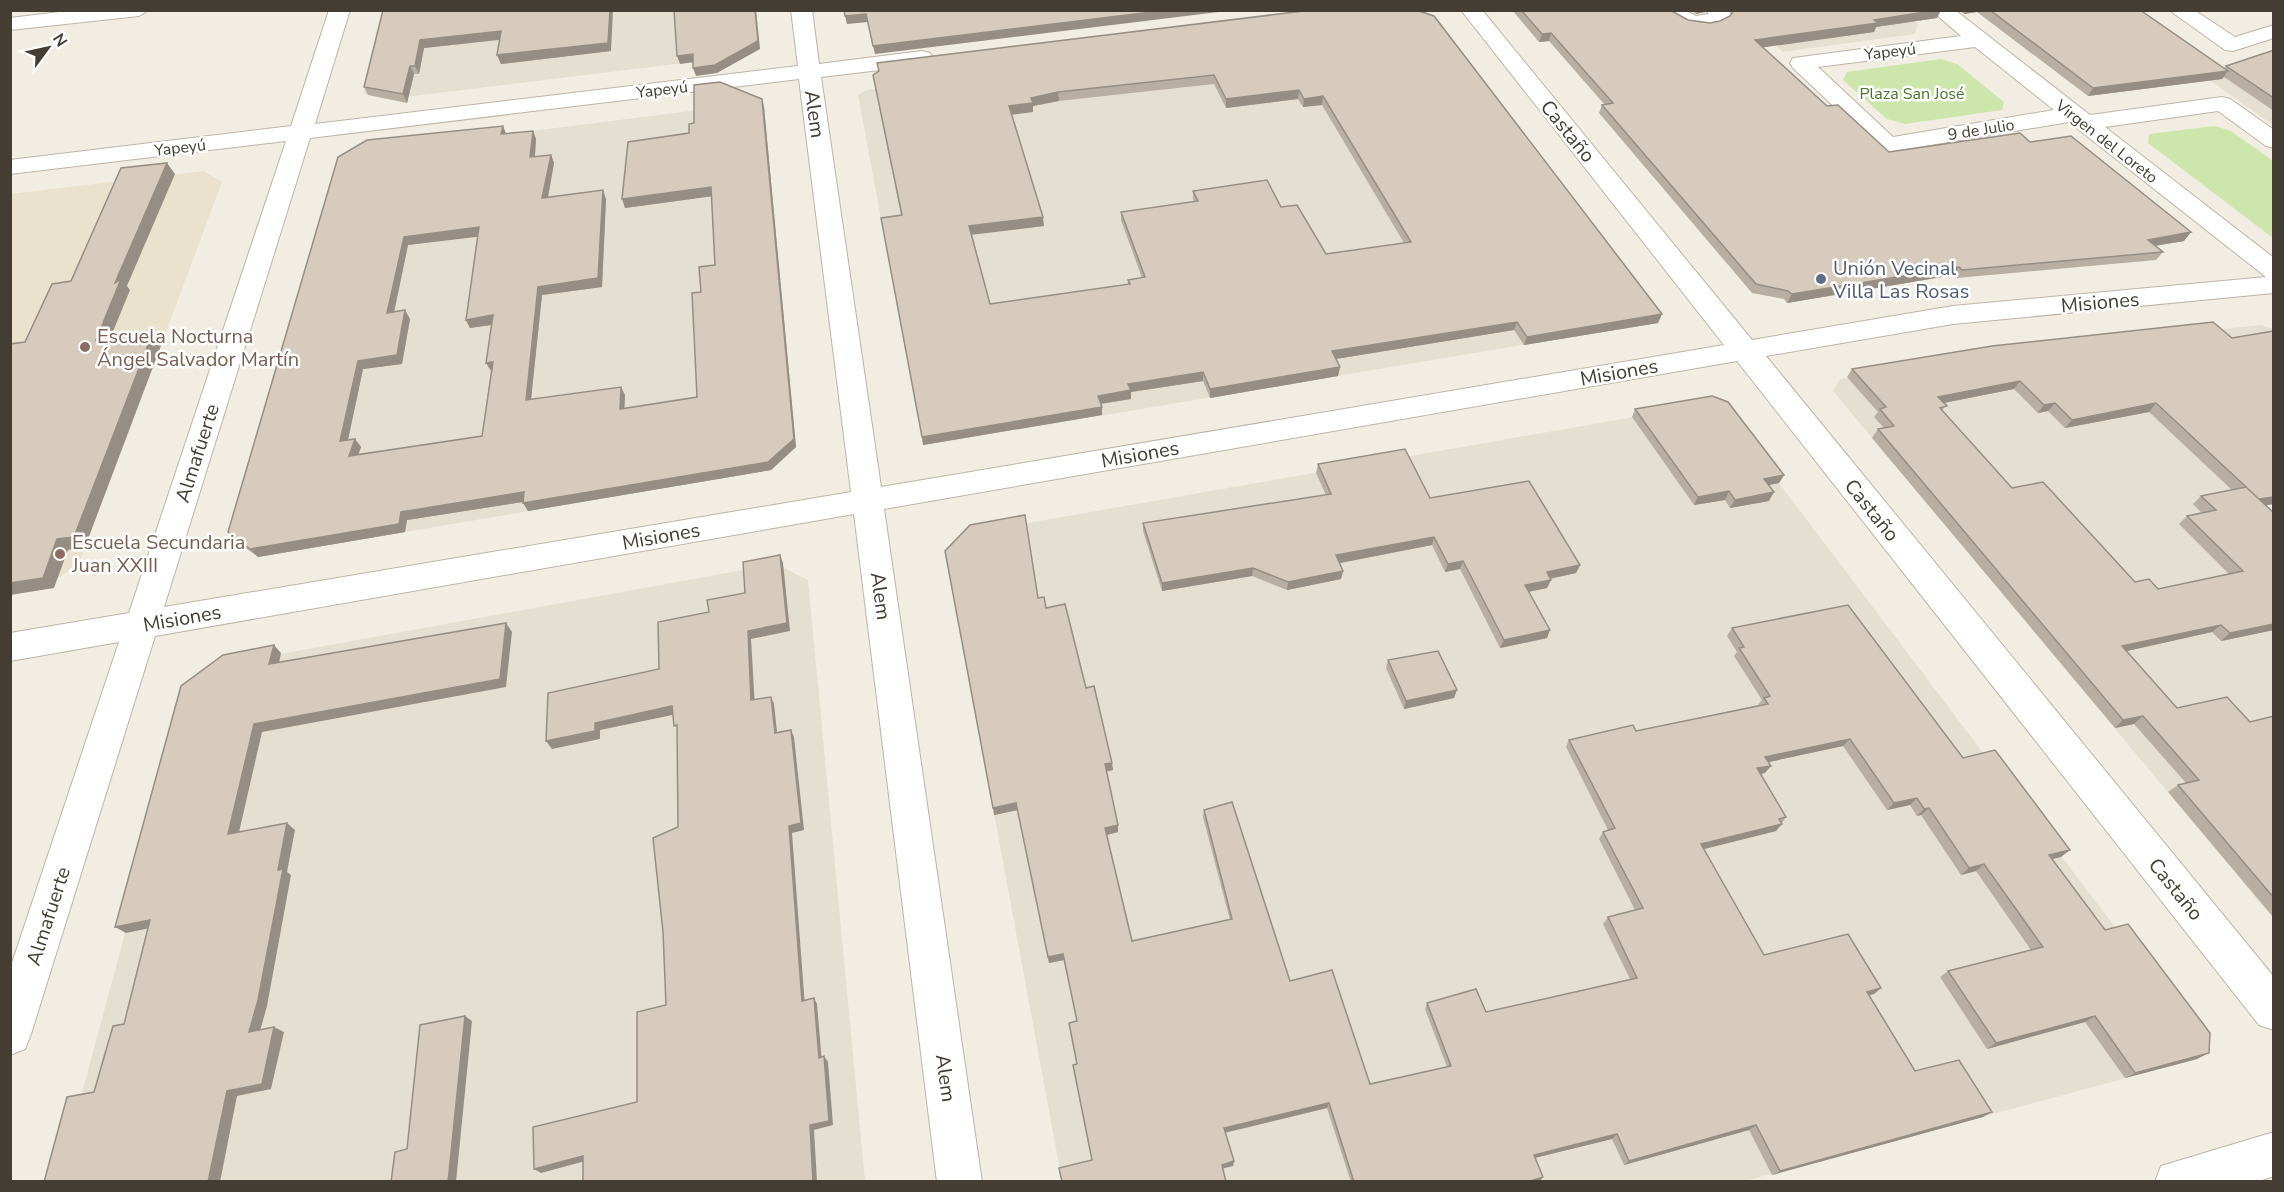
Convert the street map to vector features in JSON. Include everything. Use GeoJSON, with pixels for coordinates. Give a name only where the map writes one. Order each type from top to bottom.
{"type":"FeatureCollection","features":[{"type":"Feature","properties":{"kind":"street"},"geometry":{"type":"LineString","coordinates":[[10,24],[140,10]]}},
{"type":"Feature","properties":{"kind":"street","name":"Almafuerte"},"geometry":{"type":"LineString","coordinates":[[10,1034],[340,10]]}},
{"type":"Feature","properties":{"kind":"street","name":"Alem"},"geometry":{"type":"LineString","coordinates":[[801,10],[960,1182]]}},
{"type":"Feature","properties":{"kind":"street","name":"Castaño"},"geometry":{"type":"LineString","coordinates":[[1470,10],[2274,1010]]}},
{"type":"Feature","properties":{"kind":"street"},"geometry":{"type":"LineString","coordinates":[[1672,10],[1681,20],[1700,22],[1722,16],[1716,10]]}},
{"type":"Feature","properties":{"kind":"street","name":"Virgen del Loreto"},"geometry":{"type":"LineString","coordinates":[[1941,10],[2274,272]]}},
{"type":"Feature","properties":{"kind":"street"},"geometry":{"type":"LineString","coordinates":[[2179,10],[2233,45],[2274,31]]}},
{"type":"Feature","properties":{"kind":"street","name":"Yapeyú"},"geometry":{"type":"LineString","coordinates":[[1888,145],[1801,63],[1979,40]]}},
{"type":"Feature","properties":{"kind":"street","name":"Yapeyú"},"geometry":{"type":"LineString","coordinates":[[10,167],[938,56]]}},
{"type":"Feature","properties":{"kind":"street","name":"9 de Julio"},"geometry":{"type":"LineString","coordinates":[[1888,145],[2079,119],[2222,104],[2274,141]]}},
{"type":"Feature","properties":{"kind":"street","name":"Misiones"},"geometry":{"type":"LineString","coordinates":[[10,647],[1953,315],[2274,285]]}},
{"type":"Feature","properties":{"kind":"street"},"geometry":{"type":"LineString","coordinates":[[2176,1182],[2274,1154]]}},
{"type":"Feature","properties":{"kind":"shaded area"},"geometry":{"type":"Polygon","coordinates":[[[387,11],[756,11],[760,49],[749,55],[389,99],[364,94],[387,11]]]}},
{"type":"Feature","properties":{"kind":"shaded area"},"geometry":{"type":"Polygon","coordinates":[[[1739,11],[1901,11],[1918,24],[1915,34],[1783,52],[1739,11]]]}},
{"type":"Feature","properties":{"kind":"shaded area"},"geometry":{"type":"Polygon","coordinates":[[[1422,21],[1653,316],[1648,324],[938,443],[926,443],[922,439],[858,95],[866,90],[1422,21]]]}},
{"type":"Feature","properties":{"kind":"shaded area"},"geometry":{"type":"Polygon","coordinates":[[[2273,56],[2273,125],[2208,79],[2273,56]]]}},
{"type":"Feature","properties":{"kind":"shaded area"},"geometry":{"type":"Polygon","coordinates":[[[754,103],[764,107],[796,447],[771,470],[258,557],[236,541],[275,404],[365,152],[754,103]]]}},
{"type":"Feature","properties":{"kind":"shaded area"},"geometry":{"type":"Polygon","coordinates":[[[203,171],[222,182],[79,564],[40,590],[11,595],[11,194],[203,171]]]}},
{"type":"Feature","properties":{"kind":"shaded area"},"geometry":{"type":"Polygon","coordinates":[[[2261,325],[2273,329],[2273,504],[2252,508],[2273,529],[2273,918],[1833,391],[1840,379],[1980,355],[2261,325]]]}},
{"type":"Feature","properties":{"kind":"shaded area"},"geometry":{"type":"Polygon","coordinates":[[[1708,404],[1763,462],[2118,931],[2197,1059],[1745,1181],[1062,1181],[947,559],[971,533],[1708,404]]]}},
{"type":"Feature","properties":{"kind":"shaded area"},"geometry":{"type":"Polygon","coordinates":[[[776,564],[808,580],[865,1181],[58,1182],[145,859],[231,663],[776,564]]]}},
{"type":"Feature","properties":{"kind":"green space","name":"Plaza San José"},"geometry":{"type":"Polygon","coordinates":[[[1941,59],[1957,64],[2004,102],[2002,110],[1905,124],[1887,119],[1843,80],[1847,72],[1941,59]]]}},
{"type":"Feature","properties":{"kind":"green space"},"geometry":{"type":"Polygon","coordinates":[[[2215,126],[2231,131],[2273,161],[2273,238],[2148,143],[2149,134],[2215,126]]]}},
{"type":"Feature","properties":{"kind":"building"},"geometry":{"type":"Polygon","coordinates":[[[383,10],[610,10],[608,43],[497,55],[501,31],[420,40],[415,66],[410,66],[403,94],[364,87],[383,10]]]}},
{"type":"Feature","properties":{"kind":"building"},"geometry":{"type":"Polygon","coordinates":[[[674,10],[755,10],[758,41],[715,65],[693,68],[693,54],[677,56],[674,10]]]}},
{"type":"Feature","properties":{"kind":"building"},"geometry":{"type":"Polygon","coordinates":[[[844,10],[1168,10],[873,46],[866,14],[845,16],[844,10]]]}},
{"type":"Feature","properties":{"kind":"building"},"geometry":{"type":"Polygon","coordinates":[[[1312,10],[1416,10],[1434,16],[1662,314],[1527,337],[1517,322],[1332,351],[1340,367],[1210,389],[1203,372],[1128,384],[1131,390],[1098,396],[1102,407],[922,437],[881,218],[902,215],[873,75],[879,71],[877,63],[1312,10]],[[1214,75],[1058,92],[1031,98],[1033,103],[1009,106],[1043,217],[969,226],[990,304],[1130,284],[1128,280],[1145,277],[1121,212],[1198,201],[1193,191],[1267,180],[1281,207],[1297,205],[1326,254],[1411,242],[1323,96],[1304,99],[1299,90],[1226,99],[1214,75]]]}},
{"type":"Feature","properties":{"kind":"building"},"geometry":{"type":"Polygon","coordinates":[[[1521,10],[1670,10],[1688,20],[1710,23],[1730,16],[1734,10],[1938,10],[1874,20],[1878,23],[1755,40],[1827,106],[1838,105],[1889,152],[2020,133],[2030,142],[2071,136],[2191,232],[2148,240],[2163,252],[1962,270],[1959,267],[1792,294],[1788,291],[1756,284],[1602,105],[1613,103],[1551,33],[1542,34],[1521,10]]]}},
{"type":"Feature","properties":{"kind":"building"},"geometry":{"type":"Polygon","coordinates":[[[1990,10],[2140,10],[2228,71],[2093,88],[1990,10]]]}},
{"type":"Feature","properties":{"kind":"building"},"geometry":{"type":"Polygon","coordinates":[[[2274,50],[2274,98],[2226,66],[2274,50]]]}},
{"type":"Feature","properties":{"kind":"building"},"geometry":{"type":"Polygon","coordinates":[[[720,82],[762,99],[794,439],[768,462],[523,503],[524,492],[401,512],[399,524],[250,549],[228,532],[338,157],[367,140],[503,126],[501,134],[533,131],[530,157],[551,155],[542,198],[603,190],[598,278],[538,287],[526,400],[621,387],[620,409],[697,397],[692,293],[701,292],[699,267],[715,265],[711,187],[622,199],[628,142],[689,133],[689,124],[694,123],[694,85],[720,82]],[[479,227],[404,237],[387,313],[405,310],[397,355],[358,361],[340,441],[355,439],[349,456],[482,436],[493,362],[486,363],[493,315],[466,320],[479,227]]]}},
{"type":"Feature","properties":{"kind":"building"},"geometry":{"type":"Polygon","coordinates":[[[167,163],[115,283],[121,279],[96,340],[153,332],[74,537],[57,539],[43,578],[10,583],[10,344],[25,342],[52,284],[71,281],[121,168],[167,163]]]}},
{"type":"Feature","properties":{"kind":"building"},"geometry":{"type":"Polygon","coordinates":[[[2213,322],[2232,338],[2274,331],[2274,497],[2259,499],[2156,403],[2072,420],[2055,403],[2044,405],[2020,381],[1938,397],[1947,406],[1940,408],[2012,488],[2043,482],[2135,582],[2149,579],[2158,589],[2243,571],[2187,516],[2216,510],[2201,496],[2246,487],[2274,513],[2274,624],[2230,633],[2221,625],[2122,646],[2177,708],[2227,697],[2250,722],[2274,716],[2274,898],[2178,785],[2199,780],[2143,716],[2123,720],[1878,429],[1894,426],[1880,409],[1886,407],[1852,369],[1992,346],[2213,322]]]}},
{"type":"Feature","properties":{"kind":"building"},"geometry":{"type":"Polygon","coordinates":[[[1712,396],[1728,402],[1784,475],[1764,479],[1774,492],[1735,500],[1729,491],[1698,497],[1635,409],[1712,396]]]}},
{"type":"Feature","properties":{"kind":"building"},"geometry":{"type":"Polygon","coordinates":[[[1405,449],[1430,498],[1529,481],[1580,565],[1547,572],[1551,580],[1525,585],[1550,630],[1504,640],[1463,561],[1448,564],[1434,537],[1336,555],[1343,571],[1288,582],[1253,568],[1162,583],[1143,523],[1331,494],[1318,464],[1405,449]]]}},
{"type":"Feature","properties":{"kind":"building"},"geometry":{"type":"Polygon","coordinates":[[[1025,515],[1038,598],[1044,597],[1046,608],[1065,604],[1086,688],[1094,686],[1112,763],[1105,764],[1118,825],[1105,828],[1132,941],[1232,919],[1204,810],[1232,802],[1290,981],[1332,970],[1370,1084],[1451,1066],[1427,1003],[1476,989],[1486,1012],[1637,978],[1608,917],[1643,908],[1603,832],[1615,828],[1569,740],[1633,725],[1636,731],[1768,704],[1764,698],[1770,696],[1739,648],[1744,647],[1732,628],[1848,605],[1963,758],[1995,750],[2070,850],[2049,855],[2105,930],[2128,924],[2210,1033],[2209,1053],[2135,1073],[2095,1016],[1996,1043],[1948,971],[2043,947],[1984,864],[1969,868],[1929,808],[1924,809],[1917,798],[1894,803],[1850,739],[1765,757],[1771,766],[1757,768],[1786,817],[1779,819],[1782,824],[1701,844],[1764,955],[1848,934],[1881,988],[1867,992],[1915,1071],[1959,1060],[1992,1112],[1780,1171],[1756,1125],[1629,1161],[1617,1134],[1534,1155],[1543,1177],[1528,1182],[1354,1182],[1329,1103],[1224,1128],[1234,1161],[1222,1165],[1226,1182],[1062,1182],[1059,1168],[1092,1160],[1073,1065],[1077,1064],[1069,1023],[1077,1021],[1063,954],[1048,957],[1016,803],[993,808],[945,551],[970,525],[1025,515]]]}},
{"type":"Feature","properties":{"kind":"building"},"geometry":{"type":"Polygon","coordinates":[[[780,555],[787,623],[748,631],[751,700],[771,697],[775,733],[791,730],[801,823],[789,826],[802,1001],[814,998],[819,1058],[824,1056],[829,1121],[810,1125],[813,1182],[583,1182],[583,1156],[534,1169],[533,1127],[637,1102],[637,1012],[666,1005],[663,932],[653,838],[678,827],[677,725],[674,726],[672,706],[595,723],[595,731],[546,741],[548,693],[659,669],[658,622],[709,612],[707,600],[745,593],[743,562],[780,555]]]}},
{"type":"Feature","properties":{"kind":"building"},"geometry":{"type":"Polygon","coordinates":[[[506,623],[500,679],[254,724],[228,834],[287,823],[278,870],[283,869],[258,1000],[249,1032],[274,1027],[262,1084],[227,1091],[208,1182],[44,1182],[67,1097],[94,1092],[113,1026],[124,1024],[150,920],[115,927],[181,686],[223,655],[274,645],[269,664],[506,623]]]}},
{"type":"Feature","properties":{"kind":"building"},"geometry":{"type":"Polygon","coordinates":[[[1438,651],[1457,690],[1406,701],[1388,660],[1438,651]]]}},
{"type":"Feature","properties":{"kind":"building"},"geometry":{"type":"Polygon","coordinates":[[[465,1016],[448,1182],[391,1182],[395,1152],[407,1149],[420,1025],[465,1016]]]}},
{"type":"Feature","properties":{"kind":"place","name":"Unión Vecinal Villa Las Rosas"},"geometry":{"type":"Point","coordinates":[1821,279]}},
{"type":"Feature","properties":{"kind":"place","name":"Escuela Nocturna Ángel Salvador Martín"},"geometry":{"type":"Point","coordinates":[85,347]}},
{"type":"Feature","properties":{"kind":"place","name":"Escuela Secundaria Juan XXIII"},"geometry":{"type":"Point","coordinates":[60,554]}}]}
